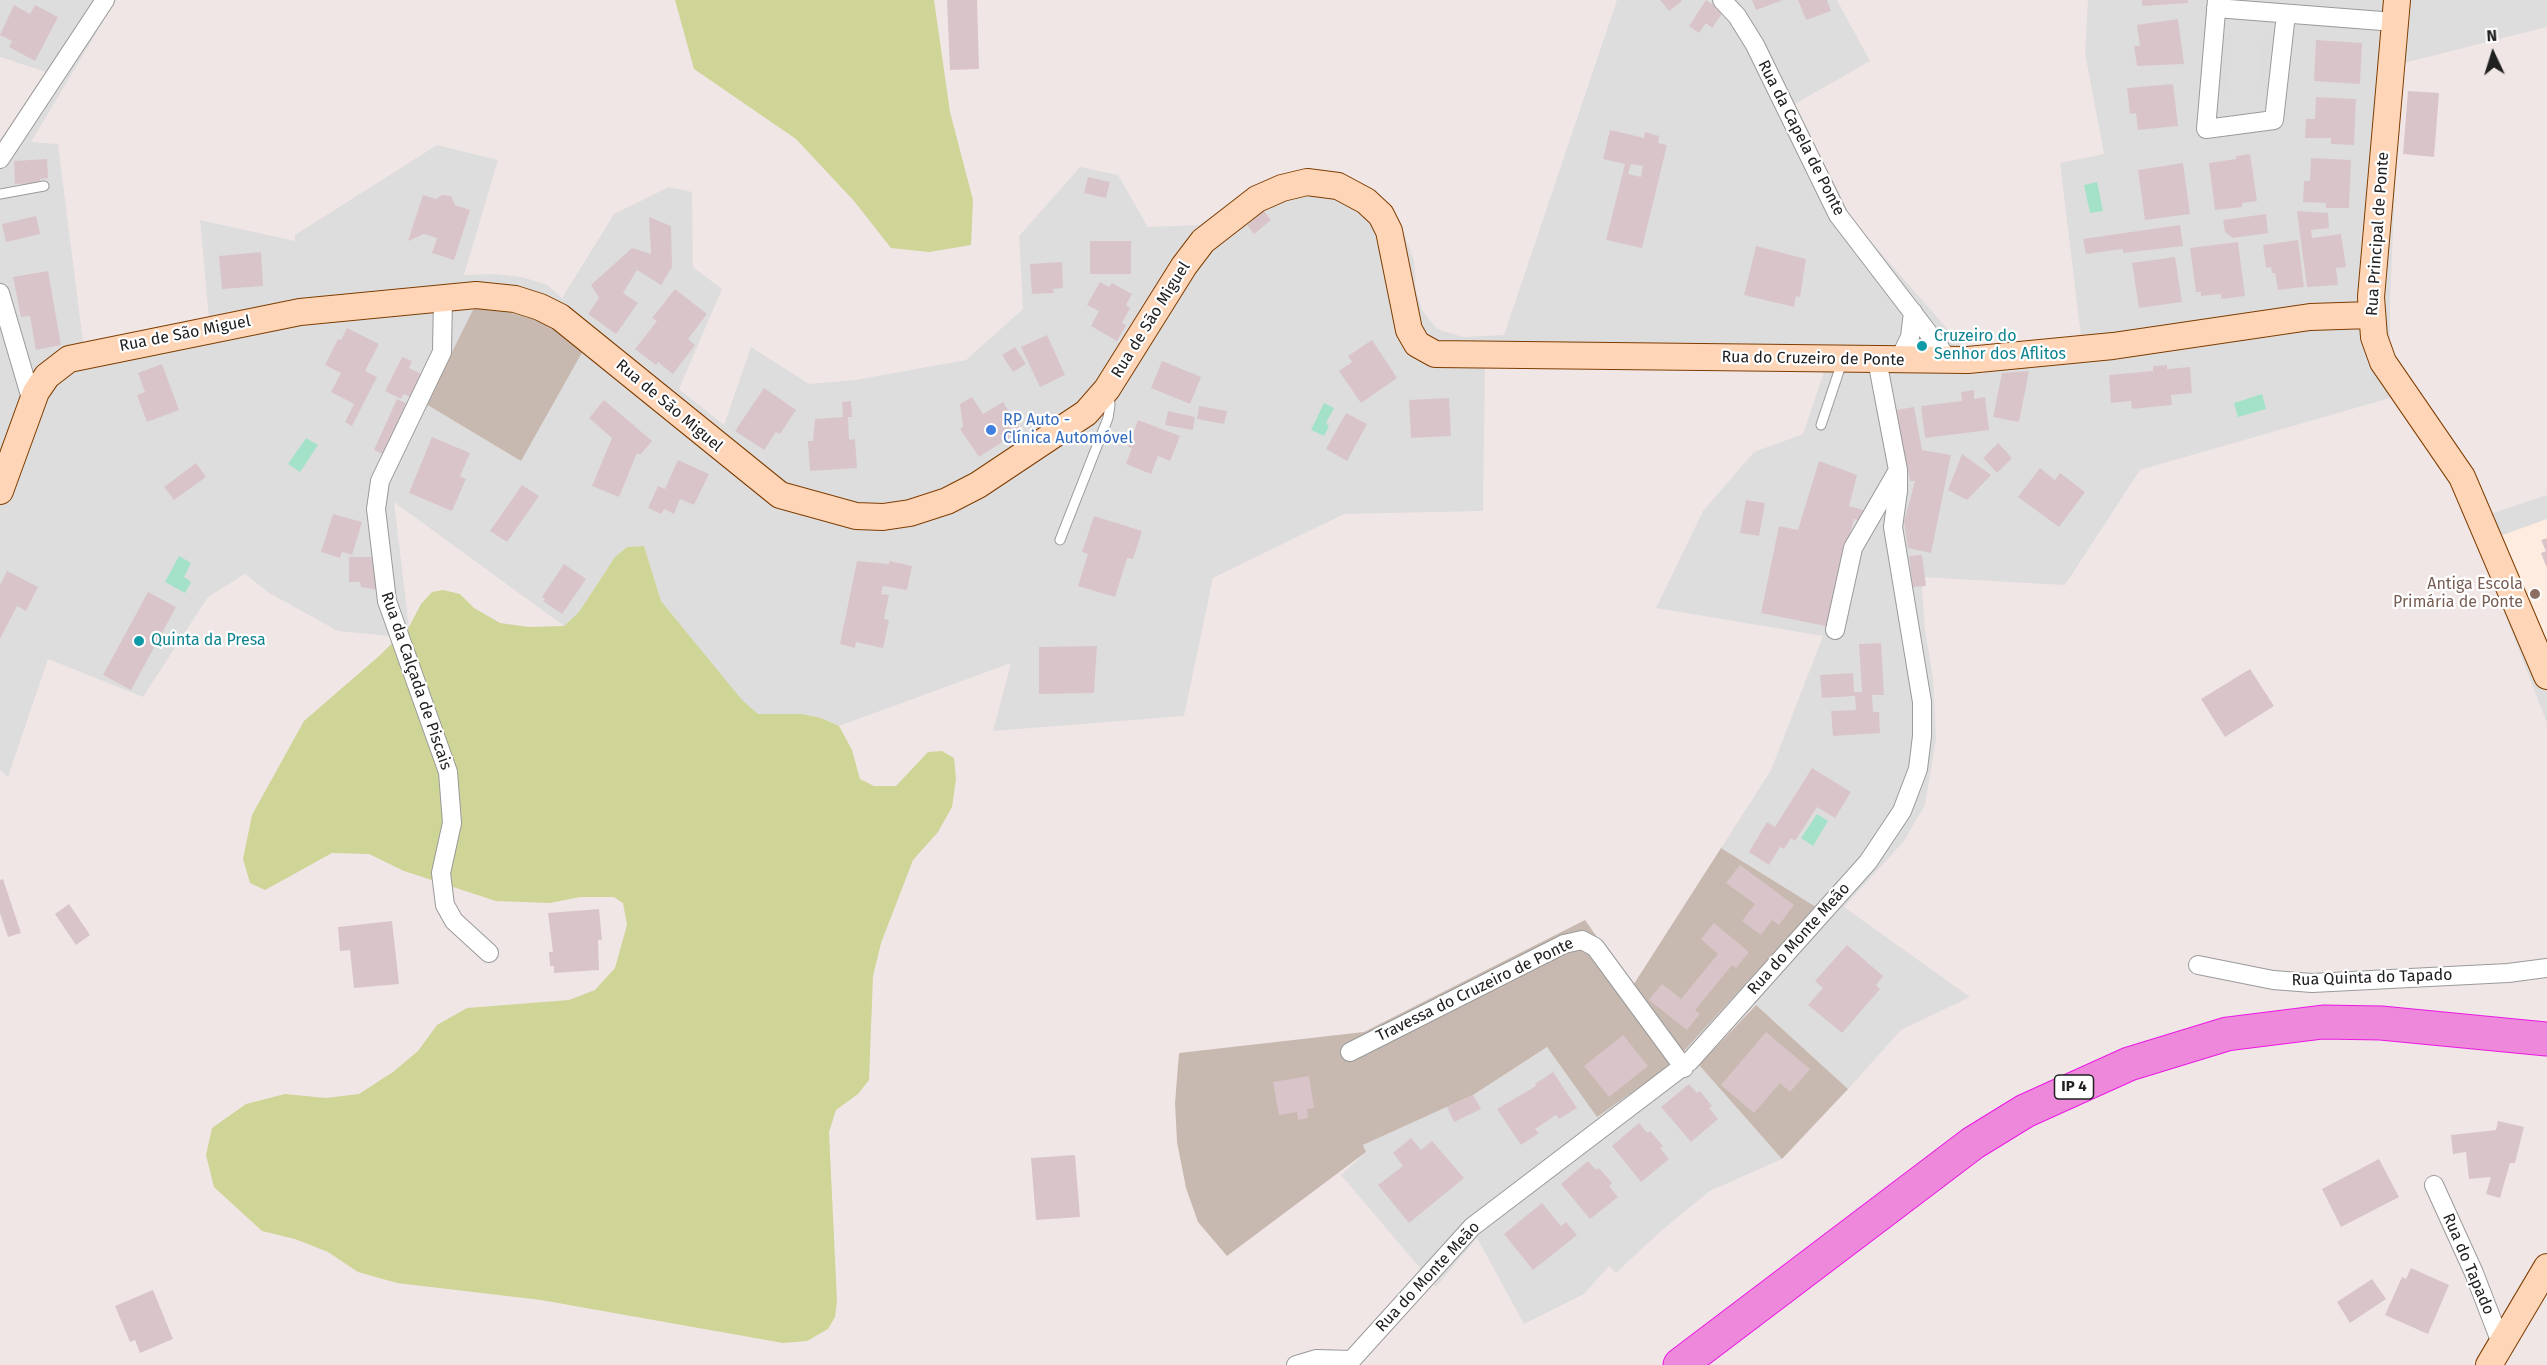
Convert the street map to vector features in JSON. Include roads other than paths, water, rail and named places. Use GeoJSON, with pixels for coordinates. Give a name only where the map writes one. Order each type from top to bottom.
{"type":"FeatureCollection","features":[{"type":"Feature","properties":{"kind":"highway","name":"IP 4"},"geometry":{"type":"LineString","coordinates":[[1680,1365],[1973,1143],[2025,1111],[2129,1064],[2227,1034],[2323,1022],[2381,1023],[2547,1039]]}},
{"type":"Feature","properties":{"kind":"highway","name":"IP 4"},"geometry":{"type":"LineString","coordinates":[[1714,1365],[1848,1259],[1966,1170],[2065,1113],[2127,1086],[2221,1058],[2315,1042],[2405,1042],[2547,1058]]}},
{"type":"Feature","properties":{"kind":"street"},"geometry":{"type":"LineString","coordinates":[[0,159],[105,0]]}},
{"type":"Feature","properties":{"kind":"street","name":"Rua da Capela de Ponte"},"geometry":{"type":"LineString","coordinates":[[1729,3],[1755,45],[1838,215],[1949,360]]}},
{"type":"Feature","properties":{"kind":"street"},"geometry":{"type":"LineString","coordinates":[[2286,14],[2274,120],[2206,129],[2217,4],[2286,14],[2396,11]]}},
{"type":"Feature","properties":{"kind":"street","name":"Rua Principal de Ponte"},"geometry":{"type":"LineString","coordinates":[[2396,11],[2371,315],[2374,337],[2380,357],[2447,452],[2468,489],[2545,666]]}},
{"type":"Feature","properties":{"kind":"street","name":"Rua do Cruzeiro de Ponte"},"geometry":{"type":"LineString","coordinates":[[1291,185],[1323,183],[1338,186],[1375,208],[1386,223],[1409,330],[1417,344],[1428,352],[1949,360],[2106,347],[2310,317],[2371,315]]}},
{"type":"Feature","properties":{"kind":"street","name":"Rua de São Miguel"},"geometry":{"type":"LineString","coordinates":[[0,492],[32,402],[42,383],[54,369],[69,359],[300,312],[442,297],[497,297],[546,310],[576,329],[772,491],[800,503],[856,516],[883,517],[910,513],[963,494],[1080,418],[1107,389],[1199,246],[1253,202],[1291,185]]}},
{"type":"Feature","properties":{"kind":"street"},"geometry":{"type":"LineString","coordinates":[[0,293],[32,402]]}},
{"type":"Feature","properties":{"kind":"street","name":"Rua da Calçada de Piscais"},"geometry":{"type":"LineString","coordinates":[[442,297],[444,342],[441,357],[380,481],[375,505],[387,601],[448,772],[452,823],[441,873],[445,905],[454,921],[489,953]]}},
{"type":"Feature","properties":{"kind":"street"},"geometry":{"type":"LineString","coordinates":[[1888,360],[1910,337],[1913,312]]}},
{"type":"Feature","properties":{"kind":"street","name":"Rua do Monte Meão"},"geometry":{"type":"LineString","coordinates":[[1349,1363],[1472,1227],[1684,1068],[1875,854],[1912,790],[1921,747],[1923,712],[1893,527],[1899,491],[1888,360]]}},
{"type":"Feature","properties":{"kind":"street"},"geometry":{"type":"LineString","coordinates":[[1835,630],[1853,548],[1898,470]]}},
{"type":"Feature","properties":{"kind":"street","name":"Travessa do Cruzeiro de Ponte"},"geometry":{"type":"LineString","coordinates":[[1350,1052],[1564,944],[1582,940],[1595,947],[1684,1068]]}},
{"type":"Feature","properties":{"kind":"street","name":"Rua Quinta do Tapado"},"geometry":{"type":"LineString","coordinates":[[2198,965],[2273,980],[2312,983],[2508,973],[2547,968]]}},
{"type":"Feature","properties":{"kind":"street","name":"Rua do Tapado"},"geometry":{"type":"LineString","coordinates":[[2434,1185],[2474,1273],[2495,1354]]}},
{"type":"Feature","properties":{"kind":"street"},"geometry":{"type":"LineString","coordinates":[[2495,1354],[2547,1267]]}},
{"type":"Feature","properties":{"kind":"street"},"geometry":{"type":"LineString","coordinates":[[1296,1365],[1316,1359],[1349,1363]]}},
{"type":"Feature","properties":{"kind":"lane"},"geometry":{"type":"LineString","coordinates":[[0,194],[44,186]]}},
{"type":"Feature","properties":{"kind":"lane"},"geometry":{"type":"LineString","coordinates":[[1821,425],[1842,359]]}},
{"type":"Feature","properties":{"kind":"lane"},"geometry":{"type":"LineString","coordinates":[[1060,540],[1108,418],[1110,400],[1107,389]]}},
{"type":"Feature","properties":{"kind":"place","name":"Cruzeiro do Senhor dos Aflitos"},"geometry":{"type":"Point","coordinates":[1922,346]}},
{"type":"Feature","properties":{"kind":"place","name":"RP Auto - Clínica Automóvel"},"geometry":{"type":"Point","coordinates":[991,430]}},
{"type":"Feature","properties":{"kind":"place","name":"Antiga Escola Primária de Ponte"},"geometry":{"type":"Point","coordinates":[2535,594]}},
{"type":"Feature","properties":{"kind":"place","name":"Quinta da Presa"},"geometry":{"type":"Point","coordinates":[139,641]}}]}
